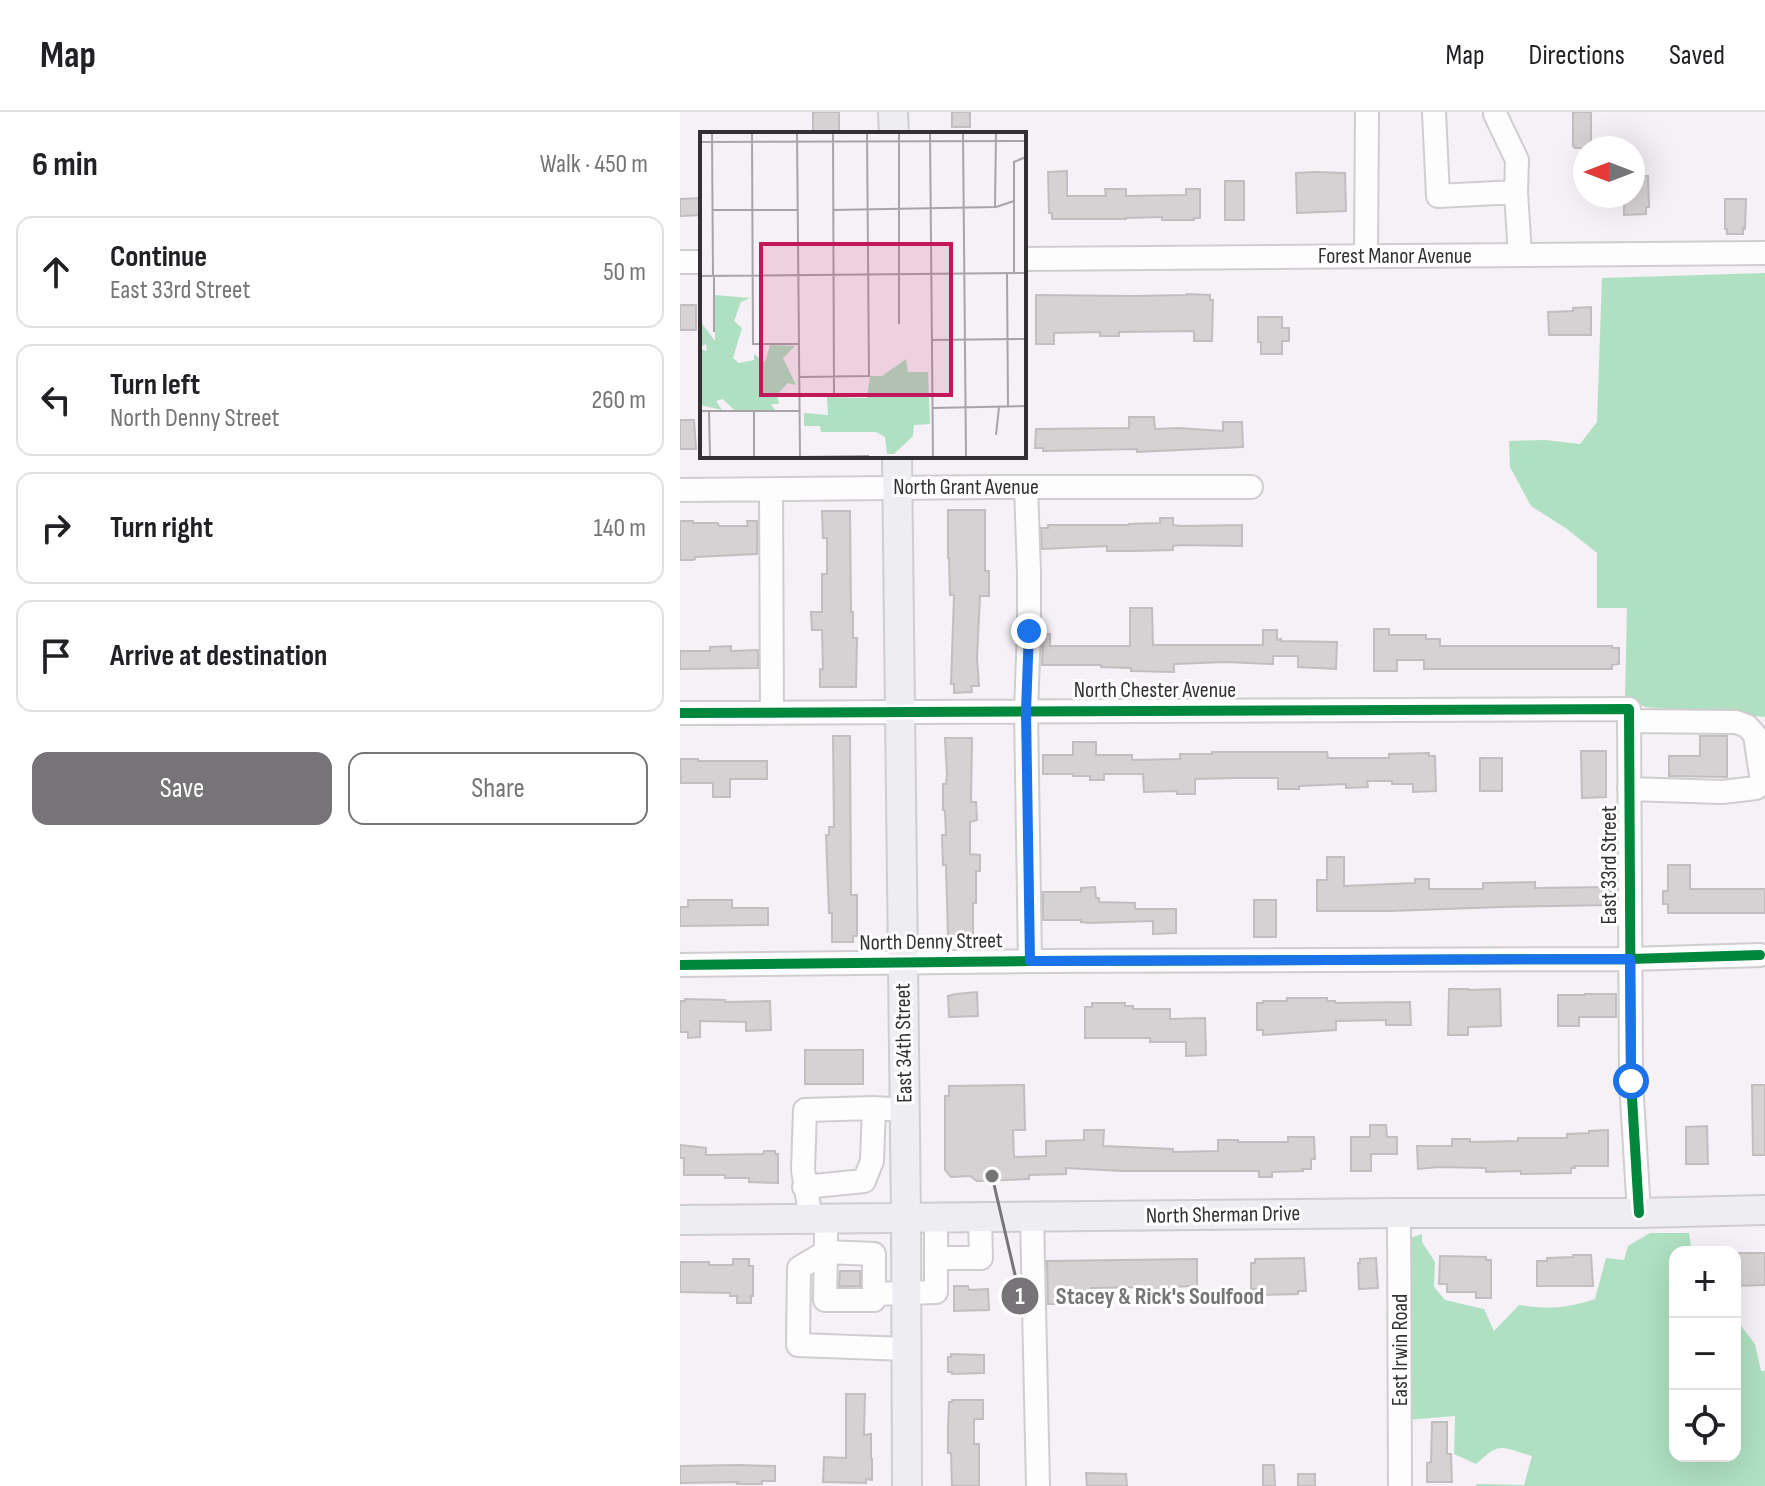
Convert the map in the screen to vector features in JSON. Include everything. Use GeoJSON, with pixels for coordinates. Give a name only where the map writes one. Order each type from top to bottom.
{"type":"FeatureCollection","features":[{"type":"Feature","properties":{"kind":"main road"},"geometry":{"type":"LineString","coordinates":[[893,112],[894,132]]}},
{"type":"Feature","properties":{"kind":"main road","name":"East 34th Street"},"geometry":{"type":"LineString","coordinates":[[897,458],[907,1486]]}},
{"type":"Feature","properties":{"kind":"main road","name":"North Sherman Drive"},"geometry":{"type":"LineString","coordinates":[[680,1220],[1765,1210]]}},
{"type":"Feature","properties":{"kind":"street"},"geometry":{"type":"LineString","coordinates":[[1366,256],[1367,112]]}},
{"type":"Feature","properties":{"kind":"street"},"geometry":{"type":"LineString","coordinates":[[1434,112],[1438,196],[1516,192]]}},
{"type":"Feature","properties":{"kind":"street"},"geometry":{"type":"LineString","coordinates":[[1495,114],[1517,160],[1520,255]]}},
{"type":"Feature","properties":{"kind":"street","name":"Forest Manor Avenue"},"geometry":{"type":"LineString","coordinates":[[1026,259],[1765,253]]}},
{"type":"Feature","properties":{"kind":"street"},"geometry":{"type":"LineString","coordinates":[[1026,487],[1030,961]]}},
{"type":"Feature","properties":{"kind":"street","name":"North Grant Avenue"},"geometry":{"type":"LineString","coordinates":[[680,490],[1251,487]]}},
{"type":"Feature","properties":{"kind":"street"},"geometry":{"type":"LineString","coordinates":[[771,490],[772,713]]}},
{"type":"Feature","properties":{"kind":"street","name":"North Chester Avenue"},"geometry":{"type":"LineString","coordinates":[[680,713],[1026,711],[1629,715],[1736,722],[1747,726],[1755,735],[1762,782],[1756,788],[1722,792],[1629,789]]}},
{"type":"Feature","properties":{"kind":"street","name":"East 33rd Street"},"geometry":{"type":"LineString","coordinates":[[1629,715],[1631,1081],[1639,1213]]}},
{"type":"Feature","properties":{"kind":"street","name":"North Denny Street"},"geometry":{"type":"LineString","coordinates":[[680,965],[1630,959],[1760,955]]}},
{"type":"Feature","properties":{"kind":"street"},"geometry":{"type":"LineString","coordinates":[[804,1187],[864,1181],[872,1161],[874,1108]]}},
{"type":"Feature","properties":{"kind":"street"},"geometry":{"type":"LineString","coordinates":[[869,1218],[874,1300],[825,1300],[826,1252],[818,1219],[804,1187],[805,1110],[905,1110]]}},
{"type":"Feature","properties":{"kind":"street","name":"East Irwin Road"},"geometry":{"type":"LineString","coordinates":[[1399,1213],[1400,1486]]}},
{"type":"Feature","properties":{"kind":"street"},"geometry":{"type":"LineString","coordinates":[[936,1258],[981,1258],[980,1217]]}},
{"type":"Feature","properties":{"kind":"street"},"geometry":{"type":"LineString","coordinates":[[1032,1217],[1038,1486]]}},
{"type":"Feature","properties":{"kind":"street"},"geometry":{"type":"LineString","coordinates":[[874,1294],[936,1292],[936,1218]]}},
{"type":"Feature","properties":{"kind":"street"},"geometry":{"type":"LineString","coordinates":[[906,1257],[826,1252],[799,1268],[798,1345],[906,1349]]}},
{"type":"Feature","properties":{"kind":"green space"},"geometry":{"type":"Polygon","coordinates":[[[1765,273],[1765,717],[1645,707],[1625,698],[1627,608],[1597,608],[1597,553],[1531,506],[1510,467],[1509,441],[1545,440],[1580,444],[1597,422],[1602,278],[1765,273]]]}},
{"type":"Feature","properties":{"kind":"green space"},"geometry":{"type":"Polygon","coordinates":[[[1650,1233],[1689,1233],[1691,1246],[1669,1246],[1669,1462],[1741,1462],[1741,1326],[1755,1344],[1761,1371],[1765,1371],[1765,1486],[1476,1486],[1524,1485],[1532,1456],[1501,1448],[1476,1464],[1454,1454],[1455,1416],[1407,1420],[1406,1261],[1410,1238],[1422,1234],[1422,1242],[1435,1262],[1434,1287],[1445,1300],[1484,1309],[1494,1331],[1519,1305],[1557,1307],[1595,1299],[1606,1258],[1624,1260],[1628,1246],[1650,1233]]]}},
{"type":"Feature","properties":{"kind":"building"},"geometry":{"type":"Polygon","coordinates":[[[813,112],[839,112],[839,132],[813,132],[813,112]]]}},
{"type":"Feature","properties":{"kind":"building"},"geometry":{"type":"Polygon","coordinates":[[[952,112],[970,112],[970,127],[952,127],[952,112]]]}},
{"type":"Feature","properties":{"kind":"building"},"geometry":{"type":"Polygon","coordinates":[[[1573,112],[1591,112],[1591,136],[1573,136],[1573,112]]]}},
{"type":"Feature","properties":{"kind":"building"},"geometry":{"type":"Polygon","coordinates":[[[1067,171],[1067,196],[1106,196],[1105,189],[1126,189],[1126,196],[1186,195],[1186,189],[1200,189],[1200,218],[1052,219],[1052,213],[1049,213],[1048,172],[1067,171]]]}},
{"type":"Feature","properties":{"kind":"building"},"geometry":{"type":"Polygon","coordinates":[[[1296,173],[1345,173],[1346,211],[1297,213],[1296,173]]]}},
{"type":"Feature","properties":{"kind":"building"},"geometry":{"type":"Polygon","coordinates":[[[1645,176],[1648,176],[1649,207],[1646,207],[1646,214],[1624,215],[1624,208],[1645,208],[1645,176]]]}},
{"type":"Feature","properties":{"kind":"building"},"geometry":{"type":"Polygon","coordinates":[[[1225,181],[1244,181],[1244,220],[1225,220],[1225,181]]]}},
{"type":"Feature","properties":{"kind":"building"},"geometry":{"type":"Polygon","coordinates":[[[700,198],[700,215],[680,216],[680,199],[700,198]]]}},
{"type":"Feature","properties":{"kind":"building"},"geometry":{"type":"Polygon","coordinates":[[[1725,199],[1746,199],[1743,234],[1727,234],[1725,199]]]}},
{"type":"Feature","properties":{"kind":"building"},"geometry":{"type":"Polygon","coordinates":[[[1036,295],[1210,295],[1210,300],[1213,300],[1212,341],[1194,341],[1194,331],[1119,332],[1119,336],[1100,336],[1100,332],[1054,333],[1054,344],[1036,344],[1036,295]]]}},
{"type":"Feature","properties":{"kind":"building"},"geometry":{"type":"Polygon","coordinates":[[[680,305],[696,305],[696,330],[680,330],[680,305]]]}},
{"type":"Feature","properties":{"kind":"building"},"geometry":{"type":"Polygon","coordinates":[[[1591,307],[1591,335],[1549,335],[1548,312],[1591,307]]]}},
{"type":"Feature","properties":{"kind":"building"},"geometry":{"type":"Polygon","coordinates":[[[1258,317],[1282,317],[1282,328],[1289,328],[1289,341],[1282,341],[1282,354],[1261,354],[1258,317]]]}},
{"type":"Feature","properties":{"kind":"building"},"geometry":{"type":"Polygon","coordinates":[[[1129,417],[1154,417],[1155,429],[1223,431],[1223,422],[1242,422],[1243,447],[1137,452],[1137,449],[1043,451],[1043,448],[1035,448],[1036,429],[1129,428],[1129,417]]]}},
{"type":"Feature","properties":{"kind":"building"},"geometry":{"type":"Polygon","coordinates":[[[680,420],[694,420],[696,449],[680,449],[680,420]]]}},
{"type":"Feature","properties":{"kind":"building"},"geometry":{"type":"Polygon","coordinates":[[[948,510],[985,510],[985,571],[989,571],[989,596],[980,596],[979,686],[971,686],[972,692],[954,693],[954,684],[951,684],[954,595],[950,595],[948,510]]]}},
{"type":"Feature","properties":{"kind":"building"},"geometry":{"type":"Polygon","coordinates":[[[822,511],[850,511],[851,612],[853,638],[857,638],[856,687],[820,687],[822,630],[812,630],[811,612],[822,612],[822,574],[827,574],[827,538],[823,538],[822,511]]]}},
{"type":"Feature","properties":{"kind":"building"},"geometry":{"type":"Polygon","coordinates":[[[1160,518],[1173,518],[1173,525],[1181,526],[1242,525],[1242,546],[1181,545],[1173,546],[1173,550],[1133,551],[1107,551],[1107,546],[1042,549],[1041,528],[1048,528],[1048,525],[1129,525],[1160,523],[1160,518]]]}},
{"type":"Feature","properties":{"kind":"building"},"geometry":{"type":"Polygon","coordinates":[[[680,521],[748,526],[747,521],[757,521],[757,554],[680,560],[680,521]]]}},
{"type":"Feature","properties":{"kind":"building"},"geometry":{"type":"Polygon","coordinates":[[[1130,608],[1152,608],[1153,645],[1263,645],[1263,630],[1277,630],[1277,640],[1281,641],[1337,642],[1336,669],[1298,667],[1298,656],[1273,656],[1273,664],[1174,664],[1174,672],[1131,671],[1131,668],[1101,665],[1042,665],[1043,634],[1050,634],[1050,646],[1130,646],[1130,608]]]}},
{"type":"Feature","properties":{"kind":"building"},"geometry":{"type":"Polygon","coordinates":[[[1374,629],[1389,629],[1389,635],[1426,635],[1426,639],[1440,639],[1440,646],[1612,646],[1619,648],[1619,664],[1612,665],[1612,669],[1424,669],[1424,660],[1397,660],[1397,671],[1374,671],[1374,629]]]}},
{"type":"Feature","properties":{"kind":"building"},"geometry":{"type":"Polygon","coordinates":[[[731,646],[731,651],[758,650],[758,668],[680,669],[680,651],[710,651],[710,647],[731,646]]]}},
{"type":"Feature","properties":{"kind":"building"},"geometry":{"type":"Polygon","coordinates":[[[833,736],[850,736],[851,895],[857,895],[857,936],[853,936],[853,942],[832,942],[832,913],[829,913],[826,835],[829,835],[829,827],[834,827],[833,736]]]}},
{"type":"Feature","properties":{"kind":"building"},"geometry":{"type":"Polygon","coordinates":[[[1700,736],[1727,736],[1727,777],[1669,776],[1669,756],[1700,756],[1700,736]]]}},
{"type":"Feature","properties":{"kind":"building"},"geometry":{"type":"Polygon","coordinates":[[[945,738],[972,738],[971,802],[976,802],[977,820],[970,822],[970,854],[980,855],[980,871],[976,871],[976,903],[973,903],[973,936],[948,936],[942,835],[946,835],[943,810],[943,784],[946,784],[947,775],[945,738]]]}},
{"type":"Feature","properties":{"kind":"building"},"geometry":{"type":"Polygon","coordinates":[[[1073,742],[1096,742],[1096,755],[1132,755],[1132,760],[1180,759],[1180,754],[1212,752],[1327,752],[1328,758],[1389,758],[1389,754],[1429,753],[1429,756],[1435,756],[1436,791],[1413,792],[1413,784],[1392,784],[1392,781],[1367,781],[1368,787],[1346,788],[1346,784],[1278,789],[1278,778],[1235,778],[1195,779],[1195,794],[1177,794],[1177,791],[1144,792],[1143,774],[1104,774],[1104,780],[1090,780],[1090,776],[1043,774],[1043,755],[1073,755],[1073,742]]]}},
{"type":"Feature","properties":{"kind":"building"},"geometry":{"type":"Polygon","coordinates":[[[1581,751],[1606,751],[1606,797],[1582,798],[1581,751]]]}},
{"type":"Feature","properties":{"kind":"building"},"geometry":{"type":"Polygon","coordinates":[[[1480,758],[1502,758],[1502,791],[1480,791],[1480,758]]]}},
{"type":"Feature","properties":{"kind":"building"},"geometry":{"type":"Polygon","coordinates":[[[680,759],[767,761],[767,779],[730,779],[730,797],[713,797],[713,783],[681,783],[680,759]]]}},
{"type":"Feature","properties":{"kind":"building"},"geometry":{"type":"Polygon","coordinates":[[[1327,857],[1344,857],[1344,886],[1415,883],[1415,879],[1429,879],[1429,889],[1483,889],[1483,883],[1535,882],[1535,888],[1611,887],[1611,905],[1317,911],[1317,880],[1327,880],[1327,857]]]}},
{"type":"Feature","properties":{"kind":"building"},"geometry":{"type":"Polygon","coordinates":[[[1668,865],[1690,865],[1690,889],[1765,889],[1765,913],[1668,913],[1668,904],[1663,904],[1663,891],[1668,891],[1668,865]]]}},
{"type":"Feature","properties":{"kind":"building"},"geometry":{"type":"Polygon","coordinates":[[[1095,887],[1099,902],[1135,903],[1135,909],[1176,909],[1176,933],[1153,934],[1153,921],[1089,923],[1081,920],[1043,920],[1043,892],[1081,892],[1081,888],[1095,887]]]}},
{"type":"Feature","properties":{"kind":"building"},"geometry":{"type":"Polygon","coordinates":[[[688,900],[732,900],[732,908],[768,908],[768,925],[680,926],[680,907],[688,907],[688,900]]]}},
{"type":"Feature","properties":{"kind":"building"},"geometry":{"type":"Polygon","coordinates":[[[1254,900],[1276,900],[1276,937],[1254,937],[1254,900]]]}},
{"type":"Feature","properties":{"kind":"building"},"geometry":{"type":"Polygon","coordinates":[[[1449,989],[1500,989],[1501,1026],[1468,1027],[1468,1035],[1448,1035],[1449,989]]]}},
{"type":"Feature","properties":{"kind":"building"},"geometry":{"type":"Polygon","coordinates":[[[977,992],[978,1016],[949,1017],[948,996],[977,992]]]}},
{"type":"Feature","properties":{"kind":"building"},"geometry":{"type":"Polygon","coordinates":[[[1616,994],[1616,1017],[1579,1017],[1579,1026],[1558,1026],[1558,995],[1616,994]]]}},
{"type":"Feature","properties":{"kind":"building"},"geometry":{"type":"Polygon","coordinates":[[[1287,998],[1327,998],[1327,1001],[1335,1003],[1410,1002],[1411,1025],[1386,1025],[1386,1020],[1336,1021],[1336,1030],[1263,1035],[1263,1030],[1257,1030],[1257,1003],[1287,1001],[1287,998]]]}},
{"type":"Feature","properties":{"kind":"building"},"geometry":{"type":"Polygon","coordinates":[[[680,1001],[770,1001],[771,1030],[746,1031],[746,1022],[700,1021],[700,1037],[688,1038],[688,1032],[680,1032],[680,1001]]]}},
{"type":"Feature","properties":{"kind":"building"},"geometry":{"type":"Polygon","coordinates":[[[1092,1003],[1125,1003],[1133,1009],[1170,1009],[1170,1019],[1205,1018],[1206,1055],[1186,1056],[1186,1042],[1150,1042],[1150,1038],[1085,1038],[1085,1007],[1092,1007],[1092,1003]]]}},
{"type":"Feature","properties":{"kind":"building"},"geometry":{"type":"Polygon","coordinates":[[[805,1050],[863,1050],[863,1084],[805,1084],[805,1050]]]}},
{"type":"Feature","properties":{"kind":"building"},"geometry":{"type":"Polygon","coordinates":[[[1024,1085],[1025,1130],[1013,1130],[1014,1157],[1046,1156],[1046,1141],[1084,1140],[1084,1130],[1104,1130],[1103,1146],[1173,1149],[1173,1152],[1218,1151],[1218,1140],[1288,1142],[1288,1137],[1314,1137],[1315,1159],[1311,1159],[1311,1169],[1272,1172],[1272,1177],[1259,1177],[1259,1171],[1066,1168],[1066,1174],[1029,1175],[1029,1179],[977,1181],[970,1176],[951,1177],[945,1170],[945,1096],[949,1096],[949,1086],[1024,1085]]]}},
{"type":"Feature","properties":{"kind":"building"},"geometry":{"type":"Polygon","coordinates":[[[1752,1085],[1765,1085],[1765,1155],[1753,1155],[1752,1085]]]}},
{"type":"Feature","properties":{"kind":"building"},"geometry":{"type":"Polygon","coordinates":[[[1370,1125],[1386,1125],[1387,1137],[1397,1137],[1397,1154],[1371,1154],[1371,1171],[1351,1171],[1351,1137],[1370,1137],[1370,1125]]]}},
{"type":"Feature","properties":{"kind":"building"},"geometry":{"type":"Polygon","coordinates":[[[1707,1126],[1708,1164],[1686,1164],[1686,1127],[1707,1126]]]}},
{"type":"Feature","properties":{"kind":"building"},"geometry":{"type":"Polygon","coordinates":[[[1608,1130],[1608,1166],[1574,1166],[1571,1173],[1521,1174],[1521,1171],[1486,1172],[1486,1168],[1418,1169],[1417,1146],[1452,1146],[1452,1139],[1470,1139],[1470,1142],[1567,1138],[1567,1134],[1608,1130]]]}},
{"type":"Feature","properties":{"kind":"building"},"geometry":{"type":"Polygon","coordinates":[[[680,1145],[706,1148],[706,1155],[775,1151],[778,1154],[778,1183],[749,1182],[749,1178],[725,1178],[725,1175],[684,1175],[680,1145]]]}},
{"type":"Feature","properties":{"kind":"building"},"geometry":{"type":"Polygon","coordinates":[[[1741,1253],[1765,1253],[1765,1285],[1741,1286],[1741,1253]]]}},
{"type":"Feature","properties":{"kind":"building"},"geometry":{"type":"Polygon","coordinates":[[[1591,1255],[1593,1286],[1537,1286],[1537,1261],[1591,1255]]]}},
{"type":"Feature","properties":{"kind":"building"},"geometry":{"type":"Polygon","coordinates":[[[1440,1256],[1486,1257],[1486,1260],[1491,1260],[1491,1298],[1476,1298],[1476,1292],[1447,1292],[1447,1284],[1439,1284],[1440,1256]]]}},
{"type":"Feature","properties":{"kind":"building"},"geometry":{"type":"Polygon","coordinates":[[[1304,1258],[1306,1291],[1260,1295],[1260,1289],[1251,1289],[1251,1263],[1255,1263],[1255,1259],[1304,1258]]]}},
{"type":"Feature","properties":{"kind":"building"},"geometry":{"type":"Polygon","coordinates":[[[1376,1258],[1378,1288],[1359,1289],[1360,1259],[1376,1258]]]}},
{"type":"Feature","properties":{"kind":"building"},"geometry":{"type":"Polygon","coordinates":[[[733,1259],[749,1259],[749,1266],[753,1266],[751,1303],[737,1303],[737,1296],[730,1296],[730,1293],[680,1292],[680,1262],[733,1265],[733,1259]]]}},
{"type":"Feature","properties":{"kind":"building"},"geometry":{"type":"Polygon","coordinates":[[[1197,1259],[1197,1286],[1163,1287],[1163,1292],[1143,1293],[1143,1287],[1091,1288],[1091,1293],[1085,1293],[1085,1297],[1060,1297],[1060,1304],[1048,1304],[1047,1261],[1197,1259]]]}},
{"type":"Feature","properties":{"kind":"building"},"geometry":{"type":"Polygon","coordinates":[[[840,1271],[860,1271],[860,1286],[839,1286],[840,1271]]]}},
{"type":"Feature","properties":{"kind":"building"},"geometry":{"type":"Polygon","coordinates":[[[954,1286],[968,1286],[969,1290],[988,1289],[989,1310],[954,1311],[954,1286]]]}},
{"type":"Feature","properties":{"kind":"building"},"geometry":{"type":"Polygon","coordinates":[[[951,1354],[984,1355],[984,1373],[948,1372],[948,1357],[951,1354]]]}},
{"type":"Feature","properties":{"kind":"building"},"geometry":{"type":"Polygon","coordinates":[[[846,1394],[865,1394],[864,1435],[871,1434],[872,1459],[872,1480],[866,1479],[866,1483],[823,1482],[824,1457],[846,1458],[846,1394]]]}},
{"type":"Feature","properties":{"kind":"building"},"geometry":{"type":"Polygon","coordinates":[[[983,1400],[983,1419],[974,1419],[974,1444],[979,1444],[979,1486],[952,1486],[948,1426],[949,1402],[983,1400]]]}},
{"type":"Feature","properties":{"kind":"building"},"geometry":{"type":"Polygon","coordinates":[[[1432,1422],[1447,1422],[1447,1454],[1451,1454],[1452,1482],[1427,1482],[1432,1422]]]}},
{"type":"Feature","properties":{"kind":"building"},"geometry":{"type":"Polygon","coordinates":[[[1263,1465],[1274,1465],[1275,1486],[1263,1486],[1263,1465]]]}},
{"type":"Feature","properties":{"kind":"building"},"geometry":{"type":"Polygon","coordinates":[[[680,1466],[775,1466],[775,1481],[762,1481],[762,1484],[680,1483],[680,1466]]]}},
{"type":"Feature","properties":{"kind":"building"},"geometry":{"type":"Polygon","coordinates":[[[1086,1473],[1126,1474],[1127,1486],[1087,1486],[1086,1473]]]}},
{"type":"Feature","properties":{"kind":"building"},"geometry":{"type":"Polygon","coordinates":[[[1298,1474],[1315,1474],[1315,1486],[1298,1486],[1298,1474]]]}},
{"type":"Feature","properties":{"kind":"cycle path"},"geometry":{"type":"LineString","coordinates":[[680,713],[1629,709],[1631,1081],[1639,1213]]}},
{"type":"Feature","properties":{"kind":"cycle path"},"geometry":{"type":"LineString","coordinates":[[680,965],[1630,959],[1760,955]]}},
{"type":"Feature","properties":{"kind":"place","name":"Stacey & Rick's Soulfood"},"geometry":{"type":"Point","coordinates":[992,1176]}},
{"type":"Feature","properties":{"kind":"route"},"geometry":{"type":"LineString","coordinates":[[1029,631],[1026,711],[1030,961],[1630,959],[1631,1081]]}}]}
